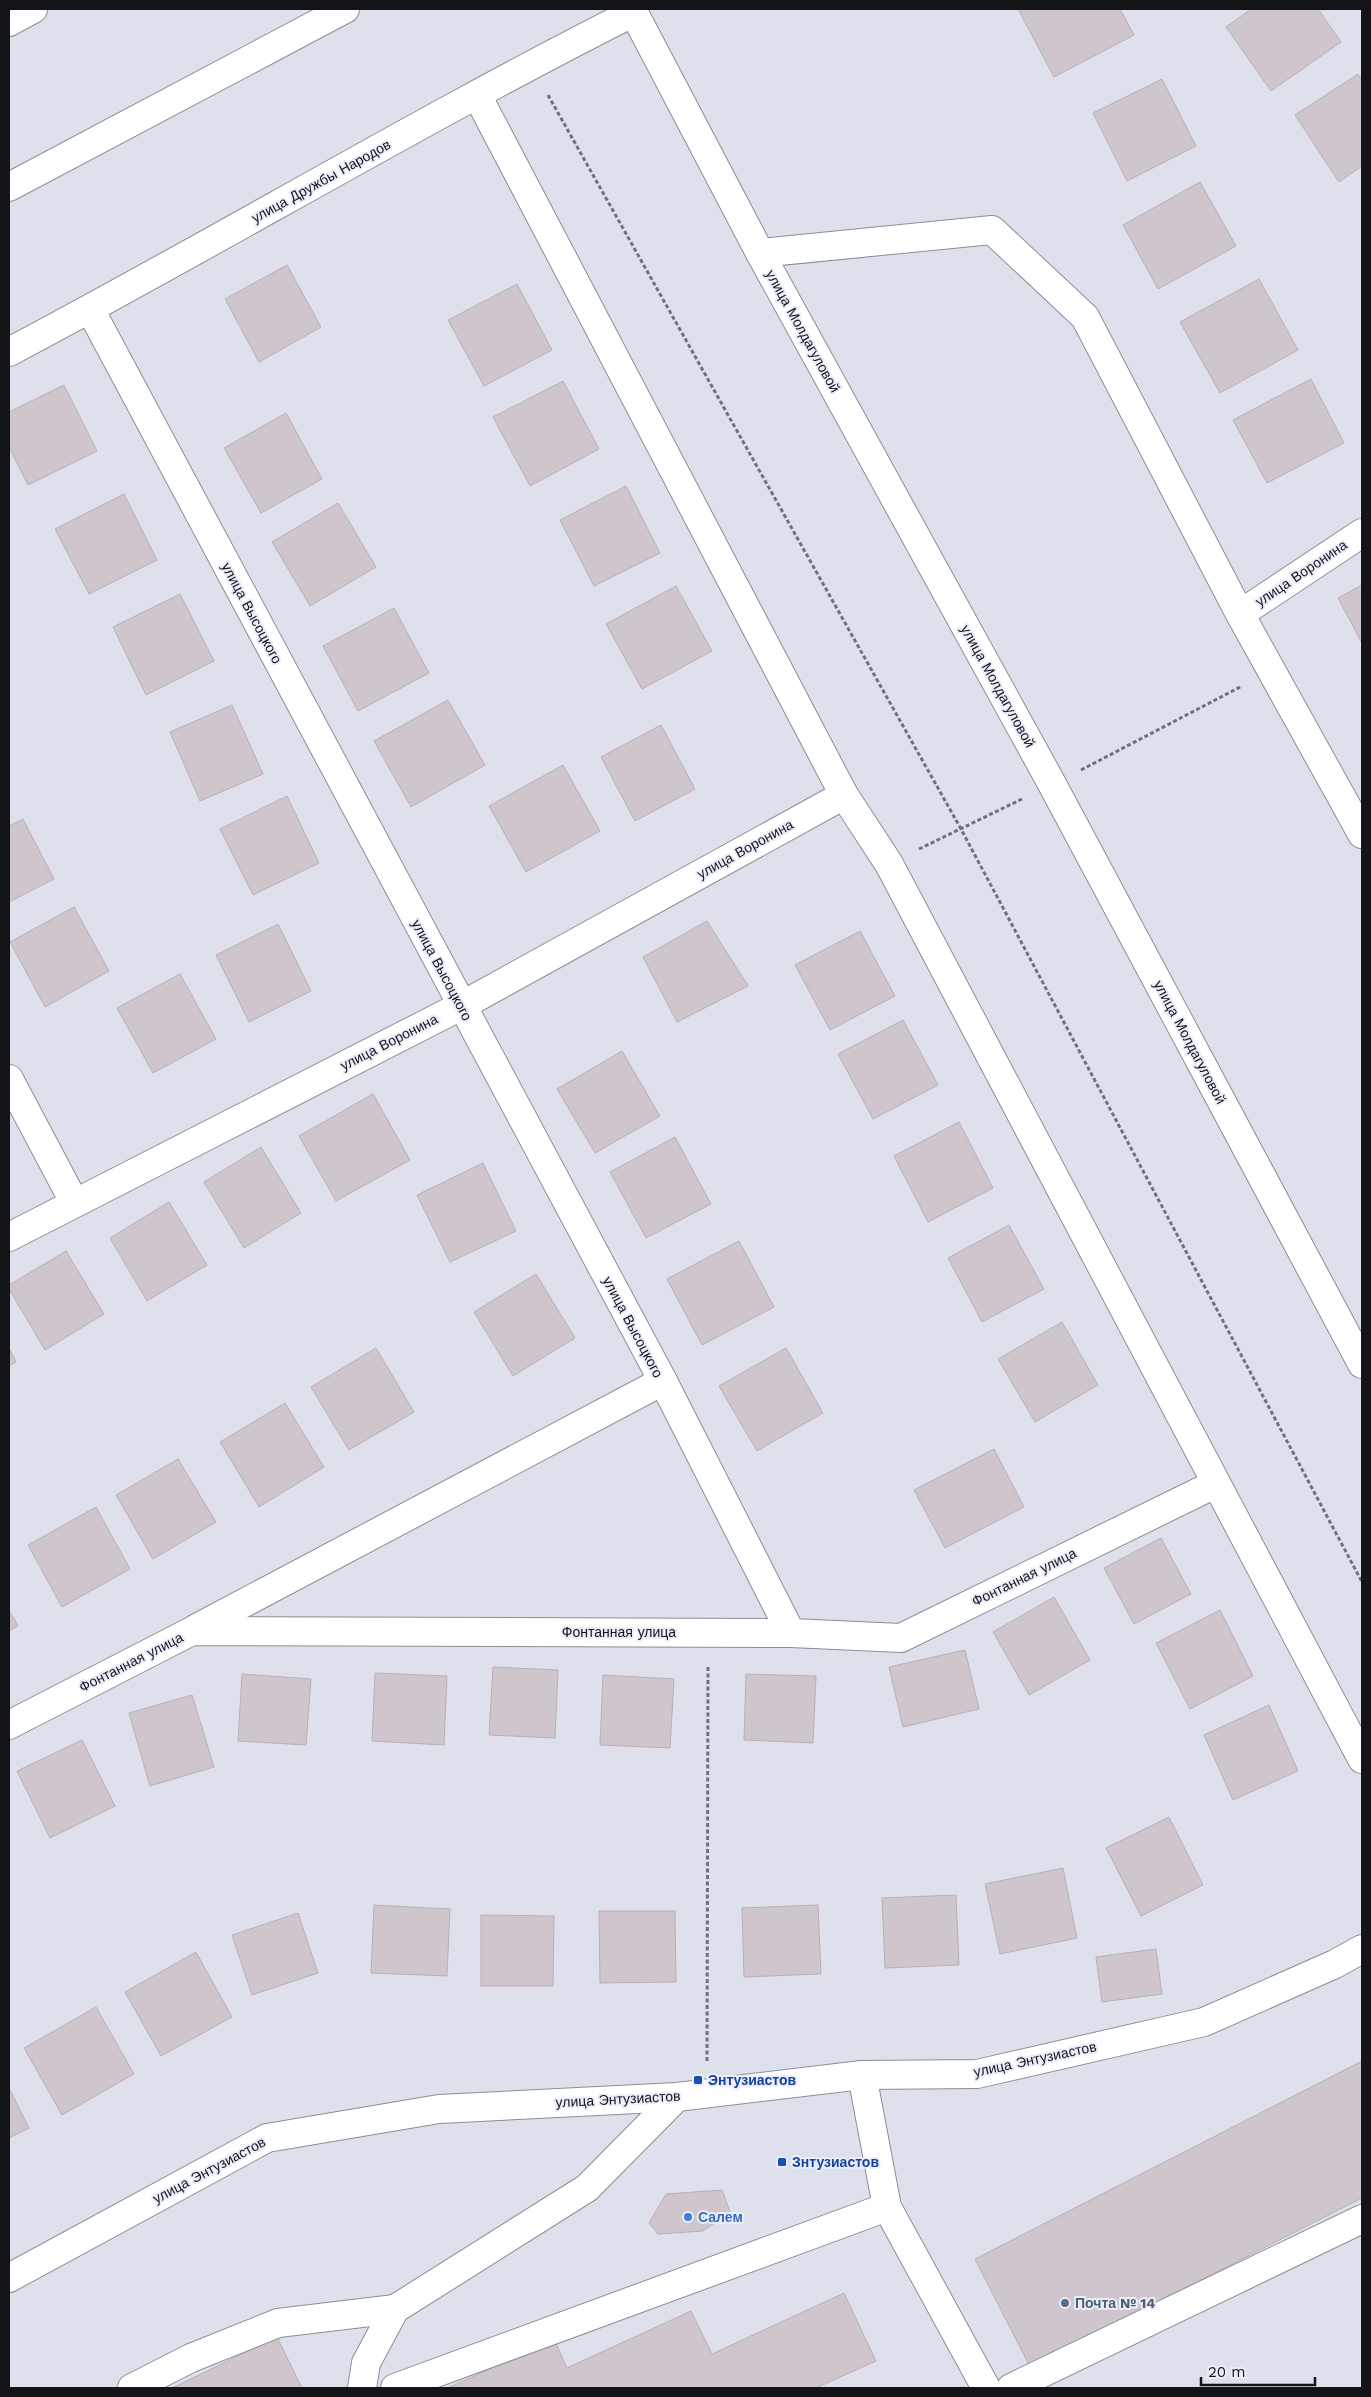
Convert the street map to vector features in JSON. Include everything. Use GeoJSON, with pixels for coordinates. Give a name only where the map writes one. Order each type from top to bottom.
{"type":"FeatureCollection","features":[{"type":"Feature","properties":{"kind":"street"},"geometry":{"type":"LineString","coordinates":[[9,22],[33,9]]}},
{"type":"Feature","properties":{"kind":"street"},"geometry":{"type":"LineString","coordinates":[[9,187],[345,9]]}},
{"type":"Feature","properties":{"kind":"street","name":"улица Дружбы Народов"},"geometry":{"type":"LineString","coordinates":[[9,352],[531,64],[633,10]]}},
{"type":"Feature","properties":{"kind":"street","name":"улица Молдагуловой"},"geometry":{"type":"LineString","coordinates":[[633,10],[760,253],[1057,793],[1362,1364]]}},
{"type":"Feature","properties":{"kind":"street"},"geometry":{"type":"LineString","coordinates":[[476,95],[844,795],[889,864],[1362,1759]]}},
{"type":"Feature","properties":{"kind":"street"},"geometry":{"type":"LineString","coordinates":[[760,253],[992,230],[1085,317],[1240,614],[1362,834]]}},
{"type":"Feature","properties":{"kind":"street","name":"улица Высоцкого"},"geometry":{"type":"LineString","coordinates":[[90,309],[663,1381],[791,1633]]}},
{"type":"Feature","properties":{"kind":"street","name":"улица Воронина"},"geometry":{"type":"LineString","coordinates":[[1240,614],[1362,533]]}},
{"type":"Feature","properties":{"kind":"street","name":"улица Воронина"},"geometry":{"type":"LineString","coordinates":[[9,1237],[74,1202],[461,1006],[844,795]]}},
{"type":"Feature","properties":{"kind":"street"},"geometry":{"type":"LineString","coordinates":[[9,1079],[74,1202]]}},
{"type":"Feature","properties":{"kind":"street"},"geometry":{"type":"LineString","coordinates":[[192,1631],[663,1381]]}},
{"type":"Feature","properties":{"kind":"street","name":"Фонтанная улица"},"geometry":{"type":"LineString","coordinates":[[9,1725],[192,1631],[708,1632],[791,1633],[901,1638],[1216,1484]]}},
{"type":"Feature","properties":{"kind":"street","name":"улица Энтузиастов"},"geometry":{"type":"LineString","coordinates":[[9,2278],[267,2138],[439,2109],[677,2097],[862,2075],[978,2074],[1204,2022],[1359,1958]]}},
{"type":"Feature","properties":{"kind":"street"},"geometry":{"type":"LineString","coordinates":[[862,2075],[887,2207],[986,2388]]}},
{"type":"Feature","properties":{"kind":"street"},"geometry":{"type":"LineString","coordinates":[[132,2388],[191,2358],[278,2323],[395,2309],[587,2188],[677,2097]]}},
{"type":"Feature","properties":{"kind":"street"},"geometry":{"type":"LineString","coordinates":[[395,2388],[887,2207]]}},
{"type":"Feature","properties":{"kind":"street"},"geometry":{"type":"LineString","coordinates":[[1011,2388],[1362,2219]]}},
{"type":"Feature","properties":{"kind":"street"},"geometry":{"type":"LineString","coordinates":[[362,2388],[366,2363],[395,2309]]}},
{"type":"Feature","properties":{"kind":"path"},"geometry":{"type":"LineString","coordinates":[[531,64],[961,829],[1362,1582]]}},
{"type":"Feature","properties":{"kind":"path"},"geometry":{"type":"LineString","coordinates":[[707,2092],[708,1632]]}},
{"type":"Feature","properties":{"kind":"building"},"geometry":{"type":"Polygon","coordinates":[[[1018,9],[1120,9],[1134,35],[1054,77],[1018,9]]]}},
{"type":"Feature","properties":{"kind":"building"},"geometry":{"type":"Polygon","coordinates":[[[1251,9],[1318,9],[1341,42],[1271,91],[1226,27],[1251,9]]]}},
{"type":"Feature","properties":{"kind":"building"},"geometry":{"type":"Polygon","coordinates":[[[1358,74],[1362,80],[1362,166],[1339,182],[1295,115],[1358,74]]]}},
{"type":"Feature","properties":{"kind":"building"},"geometry":{"type":"Polygon","coordinates":[[[1162,79],[1196,146],[1127,181],[1093,113],[1162,79]]]}},
{"type":"Feature","properties":{"kind":"building"},"geometry":{"type":"Polygon","coordinates":[[[1200,182],[1236,246],[1158,289],[1123,225],[1200,182]]]}},
{"type":"Feature","properties":{"kind":"building"},"geometry":{"type":"Polygon","coordinates":[[[287,265],[321,327],[259,362],[225,299],[287,265]]]}},
{"type":"Feature","properties":{"kind":"building"},"geometry":{"type":"Polygon","coordinates":[[[1259,279],[1298,350],[1220,393],[1180,322],[1259,279]]]}},
{"type":"Feature","properties":{"kind":"building"},"geometry":{"type":"Polygon","coordinates":[[[517,284],[552,350],[484,386],[448,320],[517,284]]]}},
{"type":"Feature","properties":{"kind":"building"},"geometry":{"type":"Polygon","coordinates":[[[1311,379],[1344,443],[1267,483],[1233,420],[1311,379]]]}},
{"type":"Feature","properties":{"kind":"building"},"geometry":{"type":"Polygon","coordinates":[[[563,381],[599,449],[530,486],[493,417],[563,381]]]}},
{"type":"Feature","properties":{"kind":"building"},"geometry":{"type":"Polygon","coordinates":[[[64,385],[97,451],[28,485],[9,447],[9,412],[64,385]]]}},
{"type":"Feature","properties":{"kind":"building"},"geometry":{"type":"Polygon","coordinates":[[[286,413],[322,479],[261,513],[224,448],[286,413]]]}},
{"type":"Feature","properties":{"kind":"building"},"geometry":{"type":"Polygon","coordinates":[[[626,486],[660,553],[594,586],[560,520],[626,486]]]}},
{"type":"Feature","properties":{"kind":"building"},"geometry":{"type":"Polygon","coordinates":[[[124,494],[157,560],[89,594],[55,529],[124,494]]]}},
{"type":"Feature","properties":{"kind":"building"},"geometry":{"type":"Polygon","coordinates":[[[338,503],[376,567],[310,606],[272,542],[338,503]]]}},
{"type":"Feature","properties":{"kind":"building"},"geometry":{"type":"Polygon","coordinates":[[[1362,585],[1362,643],[1338,598],[1362,585]]]}},
{"type":"Feature","properties":{"kind":"building"},"geometry":{"type":"Polygon","coordinates":[[[676,586],[712,651],[642,689],[606,624],[676,586]]]}},
{"type":"Feature","properties":{"kind":"building"},"geometry":{"type":"Polygon","coordinates":[[[180,594],[214,661],[146,695],[113,627],[180,594]]]}},
{"type":"Feature","properties":{"kind":"building"},"geometry":{"type":"Polygon","coordinates":[[[394,608],[429,673],[358,711],[323,646],[394,608]]]}},
{"type":"Feature","properties":{"kind":"building"},"geometry":{"type":"Polygon","coordinates":[[[448,700],[485,765],[411,807],[374,741],[448,700]]]}},
{"type":"Feature","properties":{"kind":"building"},"geometry":{"type":"Polygon","coordinates":[[[232,705],[263,774],[200,801],[170,732],[232,705]]]}},
{"type":"Feature","properties":{"kind":"building"},"geometry":{"type":"Polygon","coordinates":[[[661,725],[695,789],[635,821],[601,757],[661,725]]]}},
{"type":"Feature","properties":{"kind":"building"},"geometry":{"type":"Polygon","coordinates":[[[563,765],[600,831],[526,872],[489,806],[563,765]]]}},
{"type":"Feature","properties":{"kind":"building"},"geometry":{"type":"Polygon","coordinates":[[[287,796],[319,863],[253,895],[220,829],[287,796]]]}},
{"type":"Feature","properties":{"kind":"building"},"geometry":{"type":"Polygon","coordinates":[[[23,819],[54,879],[9,902],[9,826],[23,819]]]}},
{"type":"Feature","properties":{"kind":"building"},"geometry":{"type":"Polygon","coordinates":[[[74,907],[109,971],[45,1007],[10,942],[74,907]]]}},
{"type":"Feature","properties":{"kind":"building"},"geometry":{"type":"Polygon","coordinates":[[[707,921],[748,986],[677,1022],[643,957],[707,921]]]}},
{"type":"Feature","properties":{"kind":"building"},"geometry":{"type":"Polygon","coordinates":[[[278,924],[311,991],[249,1022],[216,955],[278,924]]]}},
{"type":"Feature","properties":{"kind":"building"},"geometry":{"type":"Polygon","coordinates":[[[860,931],[895,996],[830,1030],[795,965],[860,931]]]}},
{"type":"Feature","properties":{"kind":"building"},"geometry":{"type":"Polygon","coordinates":[[[180,974],[216,1039],[153,1073],[117,1008],[180,974]]]}},
{"type":"Feature","properties":{"kind":"building"},"geometry":{"type":"Polygon","coordinates":[[[903,1020],[938,1085],[873,1119],[838,1054],[903,1020]]]}},
{"type":"Feature","properties":{"kind":"building"},"geometry":{"type":"Polygon","coordinates":[[[622,1051],[660,1116],[595,1153],[557,1089],[622,1051]]]}},
{"type":"Feature","properties":{"kind":"building"},"geometry":{"type":"Polygon","coordinates":[[[373,1094],[410,1160],[336,1201],[299,1136],[373,1094]]]}},
{"type":"Feature","properties":{"kind":"building"},"geometry":{"type":"Polygon","coordinates":[[[959,1122],[993,1188],[928,1222],[894,1156],[959,1122]]]}},
{"type":"Feature","properties":{"kind":"building"},"geometry":{"type":"Polygon","coordinates":[[[675,1137],[711,1204],[646,1238],[610,1172],[675,1137]]]}},
{"type":"Feature","properties":{"kind":"building"},"geometry":{"type":"Polygon","coordinates":[[[261,1147],[301,1213],[244,1248],[204,1182],[261,1147]]]}},
{"type":"Feature","properties":{"kind":"building"},"geometry":{"type":"Polygon","coordinates":[[[483,1163],[516,1231],[450,1262],[417,1195],[483,1163]]]}},
{"type":"Feature","properties":{"kind":"building"},"geometry":{"type":"Polygon","coordinates":[[[169,1202],[207,1265],[147,1301],[110,1238],[169,1202]]]}},
{"type":"Feature","properties":{"kind":"building"},"geometry":{"type":"Polygon","coordinates":[[[1009,1225],[1044,1289],[982,1322],[948,1258],[1009,1225]]]}},
{"type":"Feature","properties":{"kind":"building"},"geometry":{"type":"Polygon","coordinates":[[[739,1241],[774,1307],[702,1345],[667,1279],[739,1241]]]}},
{"type":"Feature","properties":{"kind":"building"},"geometry":{"type":"Polygon","coordinates":[[[66,1251],[104,1314],[45,1350],[9,1289],[9,1285],[66,1251]]]}},
{"type":"Feature","properties":{"kind":"building"},"geometry":{"type":"Polygon","coordinates":[[[536,1274],[575,1338],[513,1376],[474,1312],[536,1274]]]}},
{"type":"Feature","properties":{"kind":"building"},"geometry":{"type":"Polygon","coordinates":[[[1062,1322],[1098,1385],[1035,1422],[998,1359],[1062,1322]]]}},
{"type":"Feature","properties":{"kind":"building"},"geometry":{"type":"Polygon","coordinates":[[[9,1348],[16,1362],[9,1366],[9,1348]]]}},
{"type":"Feature","properties":{"kind":"building"},"geometry":{"type":"Polygon","coordinates":[[[376,1348],[414,1412],[349,1450],[311,1387],[376,1348]]]}},
{"type":"Feature","properties":{"kind":"building"},"geometry":{"type":"Polygon","coordinates":[[[786,1348],[823,1413],[757,1451],[719,1386],[786,1348]]]}},
{"type":"Feature","properties":{"kind":"building"},"geometry":{"type":"Polygon","coordinates":[[[285,1403],[324,1467],[259,1507],[220,1442],[285,1403]]]}},
{"type":"Feature","properties":{"kind":"building"},"geometry":{"type":"Polygon","coordinates":[[[994,1449],[1024,1507],[945,1548],[914,1490],[994,1449]]]}},
{"type":"Feature","properties":{"kind":"building"},"geometry":{"type":"Polygon","coordinates":[[[178,1459],[216,1522],[153,1559],[116,1495],[178,1459]]]}},
{"type":"Feature","properties":{"kind":"building"},"geometry":{"type":"Polygon","coordinates":[[[96,1507],[130,1569],[62,1607],[28,1545],[96,1507]]]}},
{"type":"Feature","properties":{"kind":"building"},"geometry":{"type":"Polygon","coordinates":[[[1161,1538],[1191,1594],[1134,1624],[1104,1568],[1161,1538]]]}},
{"type":"Feature","properties":{"kind":"building"},"geometry":{"type":"Polygon","coordinates":[[[1054,1597],[1090,1660],[1029,1695],[993,1632],[1054,1597]]]}},
{"type":"Feature","properties":{"kind":"building"},"geometry":{"type":"Polygon","coordinates":[[[9,1610],[18,1626],[9,1631],[9,1610]]]}},
{"type":"Feature","properties":{"kind":"building"},"geometry":{"type":"Polygon","coordinates":[[[1220,1610],[1253,1676],[1190,1709],[1156,1643],[1220,1610]]]}},
{"type":"Feature","properties":{"kind":"building"},"geometry":{"type":"Polygon","coordinates":[[[965,1650],[979,1709],[903,1727],[889,1667],[965,1650]]]}},
{"type":"Feature","properties":{"kind":"building"},"geometry":{"type":"Polygon","coordinates":[[[493,1667],[558,1670],[555,1738],[489,1735],[493,1667]]]}},
{"type":"Feature","properties":{"kind":"building"},"geometry":{"type":"Polygon","coordinates":[[[375,1673],[447,1676],[444,1745],[372,1741],[375,1673]]]}},
{"type":"Feature","properties":{"kind":"building"},"geometry":{"type":"Polygon","coordinates":[[[242,1674],[311,1679],[306,1745],[238,1741],[242,1674]]]}},
{"type":"Feature","properties":{"kind":"building"},"geometry":{"type":"Polygon","coordinates":[[[746,1674],[816,1676],[813,1743],[744,1740],[746,1674]]]}},
{"type":"Feature","properties":{"kind":"building"},"geometry":{"type":"Polygon","coordinates":[[[603,1675],[674,1679],[670,1748],[600,1745],[603,1675]]]}},
{"type":"Feature","properties":{"kind":"building"},"geometry":{"type":"Polygon","coordinates":[[[192,1695],[214,1767],[150,1786],[129,1713],[192,1695]]]}},
{"type":"Feature","properties":{"kind":"building"},"geometry":{"type":"Polygon","coordinates":[[[1269,1705],[1298,1771],[1233,1800],[1204,1735],[1269,1705]]]}},
{"type":"Feature","properties":{"kind":"building"},"geometry":{"type":"Polygon","coordinates":[[[82,1740],[115,1806],[50,1838],[17,1771],[82,1740]]]}},
{"type":"Feature","properties":{"kind":"building"},"geometry":{"type":"Polygon","coordinates":[[[1169,1817],[1203,1885],[1141,1916],[1106,1848],[1169,1817]]]}},
{"type":"Feature","properties":{"kind":"building"},"geometry":{"type":"Polygon","coordinates":[[[1063,1868],[1077,1938],[1000,1954],[985,1884],[1063,1868]]]}},
{"type":"Feature","properties":{"kind":"building"},"geometry":{"type":"Polygon","coordinates":[[[956,1895],[959,1965],[885,1968],[882,1898],[956,1895]]]}},
{"type":"Feature","properties":{"kind":"building"},"geometry":{"type":"Polygon","coordinates":[[[374,1905],[450,1909],[447,1976],[371,1973],[374,1905]]]}},
{"type":"Feature","properties":{"kind":"building"},"geometry":{"type":"Polygon","coordinates":[[[818,1905],[821,1974],[744,1977],[742,1908],[818,1905]]]}},
{"type":"Feature","properties":{"kind":"building"},"geometry":{"type":"Polygon","coordinates":[[[599,1911],[675,1911],[676,1982],[600,1983],[599,1911]]]}},
{"type":"Feature","properties":{"kind":"building"},"geometry":{"type":"Polygon","coordinates":[[[298,1913],[318,1973],[252,1995],[232,1935],[298,1913]]]}},
{"type":"Feature","properties":{"kind":"building"},"geometry":{"type":"Polygon","coordinates":[[[481,1915],[554,1916],[553,1986],[481,1986],[481,1915]]]}},
{"type":"Feature","properties":{"kind":"building"},"geometry":{"type":"Polygon","coordinates":[[[1156,1949],[1162,1994],[1102,2002],[1096,1957],[1156,1949]]]}},
{"type":"Feature","properties":{"kind":"building"},"geometry":{"type":"Polygon","coordinates":[[[196,1952],[232,2017],[161,2056],[125,1992],[196,1952]]]}},
{"type":"Feature","properties":{"kind":"building"},"geometry":{"type":"Polygon","coordinates":[[[96,2007],[134,2074],[62,2115],[24,2048],[96,2007]]]}},
{"type":"Feature","properties":{"kind":"building"},"geometry":{"type":"Polygon","coordinates":[[[1362,2061],[1362,2198],[1030,2367],[975,2259],[1362,2061]]]}},
{"type":"Feature","properties":{"kind":"building"},"geometry":{"type":"Polygon","coordinates":[[[9,2088],[29,2128],[9,2138],[9,2088]]]}},
{"type":"Feature","properties":{"kind":"building","name":"Салем"},"geometry":{"type":"Polygon","coordinates":[[[722,2190],[730,2212],[703,2231],[658,2234],[649,2223],[666,2194],[722,2190]]]}},
{"type":"Feature","properties":{"kind":"building"},"geometry":{"type":"Polygon","coordinates":[[[844,2293],[876,2361],[816,2388],[448,2388],[554,2339],[567,2368],[691,2311],[712,2354],[844,2293]]]}},
{"type":"Feature","properties":{"kind":"building"},"geometry":{"type":"Polygon","coordinates":[[[277,2337],[302,2388],[172,2388],[277,2337]]]}},
{"type":"Feature","properties":{"kind":"place","name":"Энтузиастов"},"geometry":{"type":"Point","coordinates":[698,2080]}},
{"type":"Feature","properties":{"kind":"place","name":"Знтузиастов"},"geometry":{"type":"Point","coordinates":[782,2162]}},
{"type":"Feature","properties":{"kind":"place","name":"Салем"},"geometry":{"type":"Point","coordinates":[688,2217]}},
{"type":"Feature","properties":{"kind":"place","name":"Почта № 14"},"geometry":{"type":"Point","coordinates":[1065,2303]}}]}
